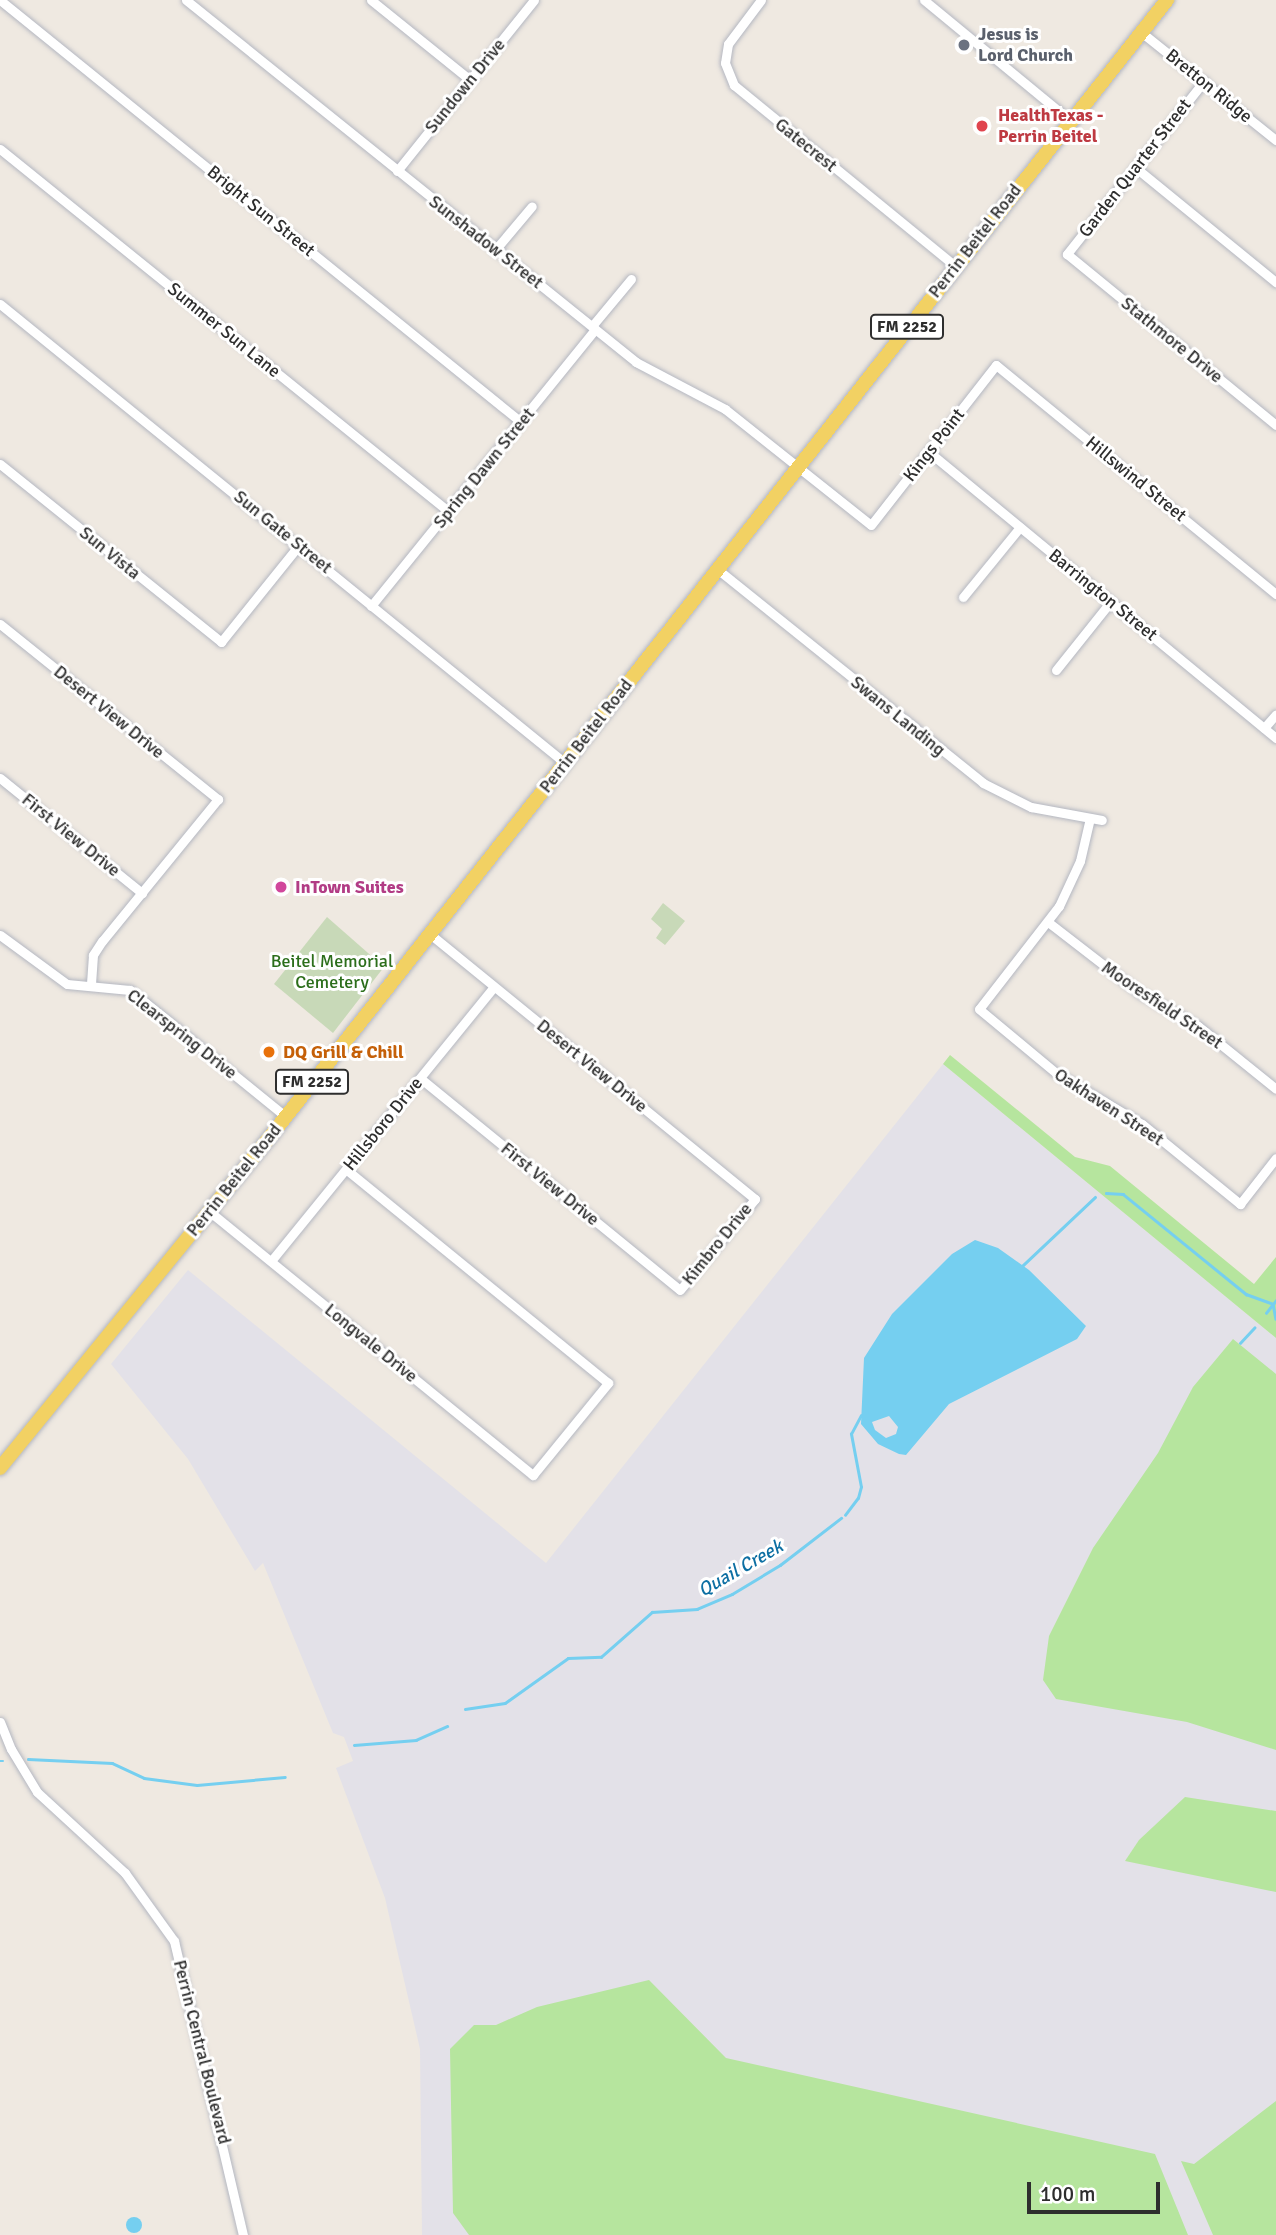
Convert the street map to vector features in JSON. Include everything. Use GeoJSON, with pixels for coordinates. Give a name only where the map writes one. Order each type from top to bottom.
{"type":"FeatureCollection","features":[{"type":"Feature","properties":{"kind":"main road","name":"Perrin Beitel Road"},"geometry":{"type":"LineString","coordinates":[[0,1468],[430,934],[716,568],[1167,0]]}},
{"type":"Feature","properties":{"kind":"street","name":"Bright Sun Street"},"geometry":{"type":"LineString","coordinates":[[0,0],[522,422]]}},
{"type":"Feature","properties":{"kind":"street","name":"Sunshadow Street"},"geometry":{"type":"LineString","coordinates":[[186,0],[651,373],[725,409],[871,525]]}},
{"type":"Feature","properties":{"kind":"street"},"geometry":{"type":"LineString","coordinates":[[371,0],[470,80]]}},
{"type":"Feature","properties":{"kind":"street","name":"Sundown Drive"},"geometry":{"type":"LineString","coordinates":[[397,171],[534,0]]}},
{"type":"Feature","properties":{"kind":"street","name":"Gatecrest"},"geometry":{"type":"LineString","coordinates":[[761,0],[728,44],[725,63],[734,85],[955,266]]}},
{"type":"Feature","properties":{"kind":"street"},"geometry":{"type":"LineString","coordinates":[[924,0],[1071,121]]}},
{"type":"Feature","properties":{"kind":"street","name":"Bretton Ridge"},"geometry":{"type":"LineString","coordinates":[[1141,32],[1276,141]]}},
{"type":"Feature","properties":{"kind":"street","name":"Garden Quarter Street"},"geometry":{"type":"LineString","coordinates":[[1067,254],[1204,81]]}},
{"type":"Feature","properties":{"kind":"street","name":"Summer Sun Lane"},"geometry":{"type":"LineString","coordinates":[[0,149],[448,511]]}},
{"type":"Feature","properties":{"kind":"street"},"geometry":{"type":"LineString","coordinates":[[1136,168],[1276,282]]}},
{"type":"Feature","properties":{"kind":"street"},"geometry":{"type":"LineString","coordinates":[[495,250],[532,206]]}},
{"type":"Feature","properties":{"kind":"street","name":"Stathmore Drive"},"geometry":{"type":"LineString","coordinates":[[1067,254],[1276,425]]}},
{"type":"Feature","properties":{"kind":"street","name":"Spring Dawn Street"},"geometry":{"type":"LineString","coordinates":[[371,606],[522,422],[631,279]]}},
{"type":"Feature","properties":{"kind":"street","name":"Sun Gate Street"},"geometry":{"type":"LineString","coordinates":[[0,304],[565,763]]}},
{"type":"Feature","properties":{"kind":"street","name":"Kings Point"},"geometry":{"type":"LineString","coordinates":[[871,525],[996,365]]}},
{"type":"Feature","properties":{"kind":"street","name":"Hillswind Street"},"geometry":{"type":"LineString","coordinates":[[996,365],[1276,594]]}},
{"type":"Feature","properties":{"kind":"street","name":"Barrington Street"},"geometry":{"type":"LineString","coordinates":[[929,452],[1276,738]]}},
{"type":"Feature","properties":{"kind":"street","name":"Sun Vista"},"geometry":{"type":"LineString","coordinates":[[0,464],[221,642],[299,545]]}},
{"type":"Feature","properties":{"kind":"street"},"geometry":{"type":"LineString","coordinates":[[963,597],[1020,527]]}},
{"type":"Feature","properties":{"kind":"street","name":"Swans Landing"},"geometry":{"type":"LineString","coordinates":[[716,568],[983,783],[1031,807],[1102,820]]}},
{"type":"Feature","properties":{"kind":"street"},"geometry":{"type":"LineString","coordinates":[[1056,670],[1111,601]]}},
{"type":"Feature","properties":{"kind":"street","name":"Desert View Drive"},"geometry":{"type":"LineString","coordinates":[[0,624],[218,799],[142,893]]}},
{"type":"Feature","properties":{"kind":"street"},"geometry":{"type":"LineString","coordinates":[[1265,729],[1276,714]]}},
{"type":"Feature","properties":{"kind":"street","name":"First View Drive"},"geometry":{"type":"LineString","coordinates":[[0,778],[142,893]]}},
{"type":"Feature","properties":{"kind":"street"},"geometry":{"type":"LineString","coordinates":[[1048,922],[1072,883],[1090,818]]}},
{"type":"Feature","properties":{"kind":"street"},"geometry":{"type":"LineString","coordinates":[[91,985],[93,955],[142,893]]}},
{"type":"Feature","properties":{"kind":"street","name":"Oakhaven Street"},"geometry":{"type":"LineString","coordinates":[[1048,922],[979,1009],[1056,1073],[1142,1124],[1240,1204],[1276,1158]]}},
{"type":"Feature","properties":{"kind":"street","name":"Mooresfield Street"},"geometry":{"type":"LineString","coordinates":[[1048,922],[1140,993],[1198,1026],[1276,1089]]}},
{"type":"Feature","properties":{"kind":"street","name":"Desert View Drive"},"geometry":{"type":"LineString","coordinates":[[430,934],[755,1199]]}},
{"type":"Feature","properties":{"kind":"street","name":"Clearspring Drive"},"geometry":{"type":"LineString","coordinates":[[0,935],[49,975],[67,984],[130,990],[285,1116]]}},
{"type":"Feature","properties":{"kind":"street","name":"Hillsboro Drive"},"geometry":{"type":"LineString","coordinates":[[271,1261],[494,987]]}},
{"type":"Feature","properties":{"kind":"street","name":"First View Drive"},"geometry":{"type":"LineString","coordinates":[[420,1079],[680,1290]]}},
{"type":"Feature","properties":{"kind":"street","name":"Longvale Drive"},"geometry":{"type":"LineString","coordinates":[[209,1211],[533,1475],[608,1383],[345,1170]]}},
{"type":"Feature","properties":{"kind":"street","name":"Kimbro Drive"},"geometry":{"type":"LineString","coordinates":[[680,1290],[755,1199]]}},
{"type":"Feature","properties":{"kind":"street","name":"Perrin Central Boulevard"},"geometry":{"type":"LineString","coordinates":[[0,1721],[10,1749],[37,1792],[125,1872],[152,1903],[174,1941],[243,2235]]}},
{"type":"Feature","properties":{"kind":"shaded area"},"geometry":{"type":"Polygon","coordinates":[[[943,1064],[1276,1338],[1276,2235],[422,2235],[420,2049],[385,1898],[336,1768],[353,1761],[344,1737],[333,1733],[263,1563],[255,1571],[188,1459],[111,1364],[188,1270],[546,1563],[943,1064]]]}},
{"type":"Feature","properties":{"kind":"green space"},"geometry":{"type":"Polygon","coordinates":[[[663,903],[685,921],[665,945],[656,938],[662,929],[651,919],[663,903]]]}},
{"type":"Feature","properties":{"kind":"green space","name":"Beitel Memorial Cemetery"},"geometry":{"type":"Polygon","coordinates":[[[327,917],[384,967],[333,1033],[274,984],[327,917]]]}},
{"type":"Feature","properties":{"kind":"green space"},"geometry":{"type":"Polygon","coordinates":[[[950,1055],[1075,1157],[1110,1166],[1254,1284],[1276,1257],[1276,1338],[943,1064],[950,1055]]]}},
{"type":"Feature","properties":{"kind":"green space"},"geometry":{"type":"Polygon","coordinates":[[[1233,1339],[1276,1374],[1276,1750],[1187,1722],[1056,1699],[1043,1680],[1049,1636],[1093,1548],[1158,1453],[1193,1387],[1233,1339]]]}},
{"type":"Feature","properties":{"kind":"green space"},"geometry":{"type":"Polygon","coordinates":[[[1185,1797],[1276,1811],[1276,1892],[1125,1861],[1139,1840],[1185,1797]]]}},
{"type":"Feature","properties":{"kind":"green space"},"geometry":{"type":"Polygon","coordinates":[[[649,1980],[726,2058],[1155,2154],[1188,2235],[469,2235],[453,2213],[450,2049],[474,2025],[496,2025],[537,2007],[649,1980]]]}},
{"type":"Feature","properties":{"kind":"green space"},"geometry":{"type":"Polygon","coordinates":[[[1276,2101],[1276,2235],[1213,2235],[1181,2161],[1194,2164],[1276,2101]]]}},
{"type":"Feature","properties":{"kind":"water"},"geometry":{"type":"Polygon","coordinates":[[[975,1240],[998,1248],[1029,1270],[1086,1326],[1077,1339],[949,1404],[906,1455],[899,1454],[878,1444],[861,1424],[864,1358],[892,1314],[952,1254],[975,1240]],[[889,1416],[872,1422],[875,1430],[886,1438],[896,1434],[898,1427],[889,1416]]]}},
{"type":"Feature","properties":{"kind":"water"},"geometry":{"type":"Polygon","coordinates":[[[134,2217],[140,2219],[140,2231],[134,2233],[128,2231],[126,2225],[128,2219],[134,2217]]]}},
{"type":"Feature","properties":{"kind":"waterway","name":"Quail Creek"},"geometry":{"type":"LineString","coordinates":[[1106,1193],[1123,1194],[1246,1294],[1273,1304]]}},
{"type":"Feature","properties":{"kind":"waterway","name":"Quail Creek"},"geometry":{"type":"LineString","coordinates":[[1020,1268],[1095,1197]]}},
{"type":"Feature","properties":{"kind":"waterway","name":"Quail Creek"},"geometry":{"type":"LineString","coordinates":[[1266,1313],[1276,1300]]}},
{"type":"Feature","properties":{"kind":"waterway"},"geometry":{"type":"LineString","coordinates":[[1273,1304],[1276,1319]]}},
{"type":"Feature","properties":{"kind":"waterway"},"geometry":{"type":"LineString","coordinates":[[1240,1343],[1254,1328]]}},
{"type":"Feature","properties":{"kind":"waterway","name":"Quail Creek"},"geometry":{"type":"LineString","coordinates":[[845,1515],[858,1498],[861,1487],[851,1434],[861,1415]]}},
{"type":"Feature","properties":{"kind":"waterway","name":"Quail Creek"},"geometry":{"type":"LineString","coordinates":[[465,1709],[505,1703],[568,1658],[601,1657],[652,1612],[697,1609],[732,1594],[780,1565],[841,1518]]}},
{"type":"Feature","properties":{"kind":"waterway","name":"Quail Creek"},"geometry":{"type":"LineString","coordinates":[[354,1745],[416,1740],[447,1726]]}},
{"type":"Feature","properties":{"kind":"waterway","name":"Quail Creek"},"geometry":{"type":"LineString","coordinates":[[28,1759],[112,1763],[144,1778],[197,1785],[285,1777]]}},
{"type":"Feature","properties":{"kind":"place","name":"Jesus is Lord Church"},"geometry":{"type":"Point","coordinates":[964,45]}},
{"type":"Feature","properties":{"kind":"place","name":"HealthTexas - Perrin Beitel"},"geometry":{"type":"Point","coordinates":[982,126]}},
{"type":"Feature","properties":{"kind":"place","name":"InTown Suites"},"geometry":{"type":"Point","coordinates":[281,887]}},
{"type":"Feature","properties":{"kind":"place","name":"DQ Grill & Chill"},"geometry":{"type":"Point","coordinates":[269,1052]}}]}
